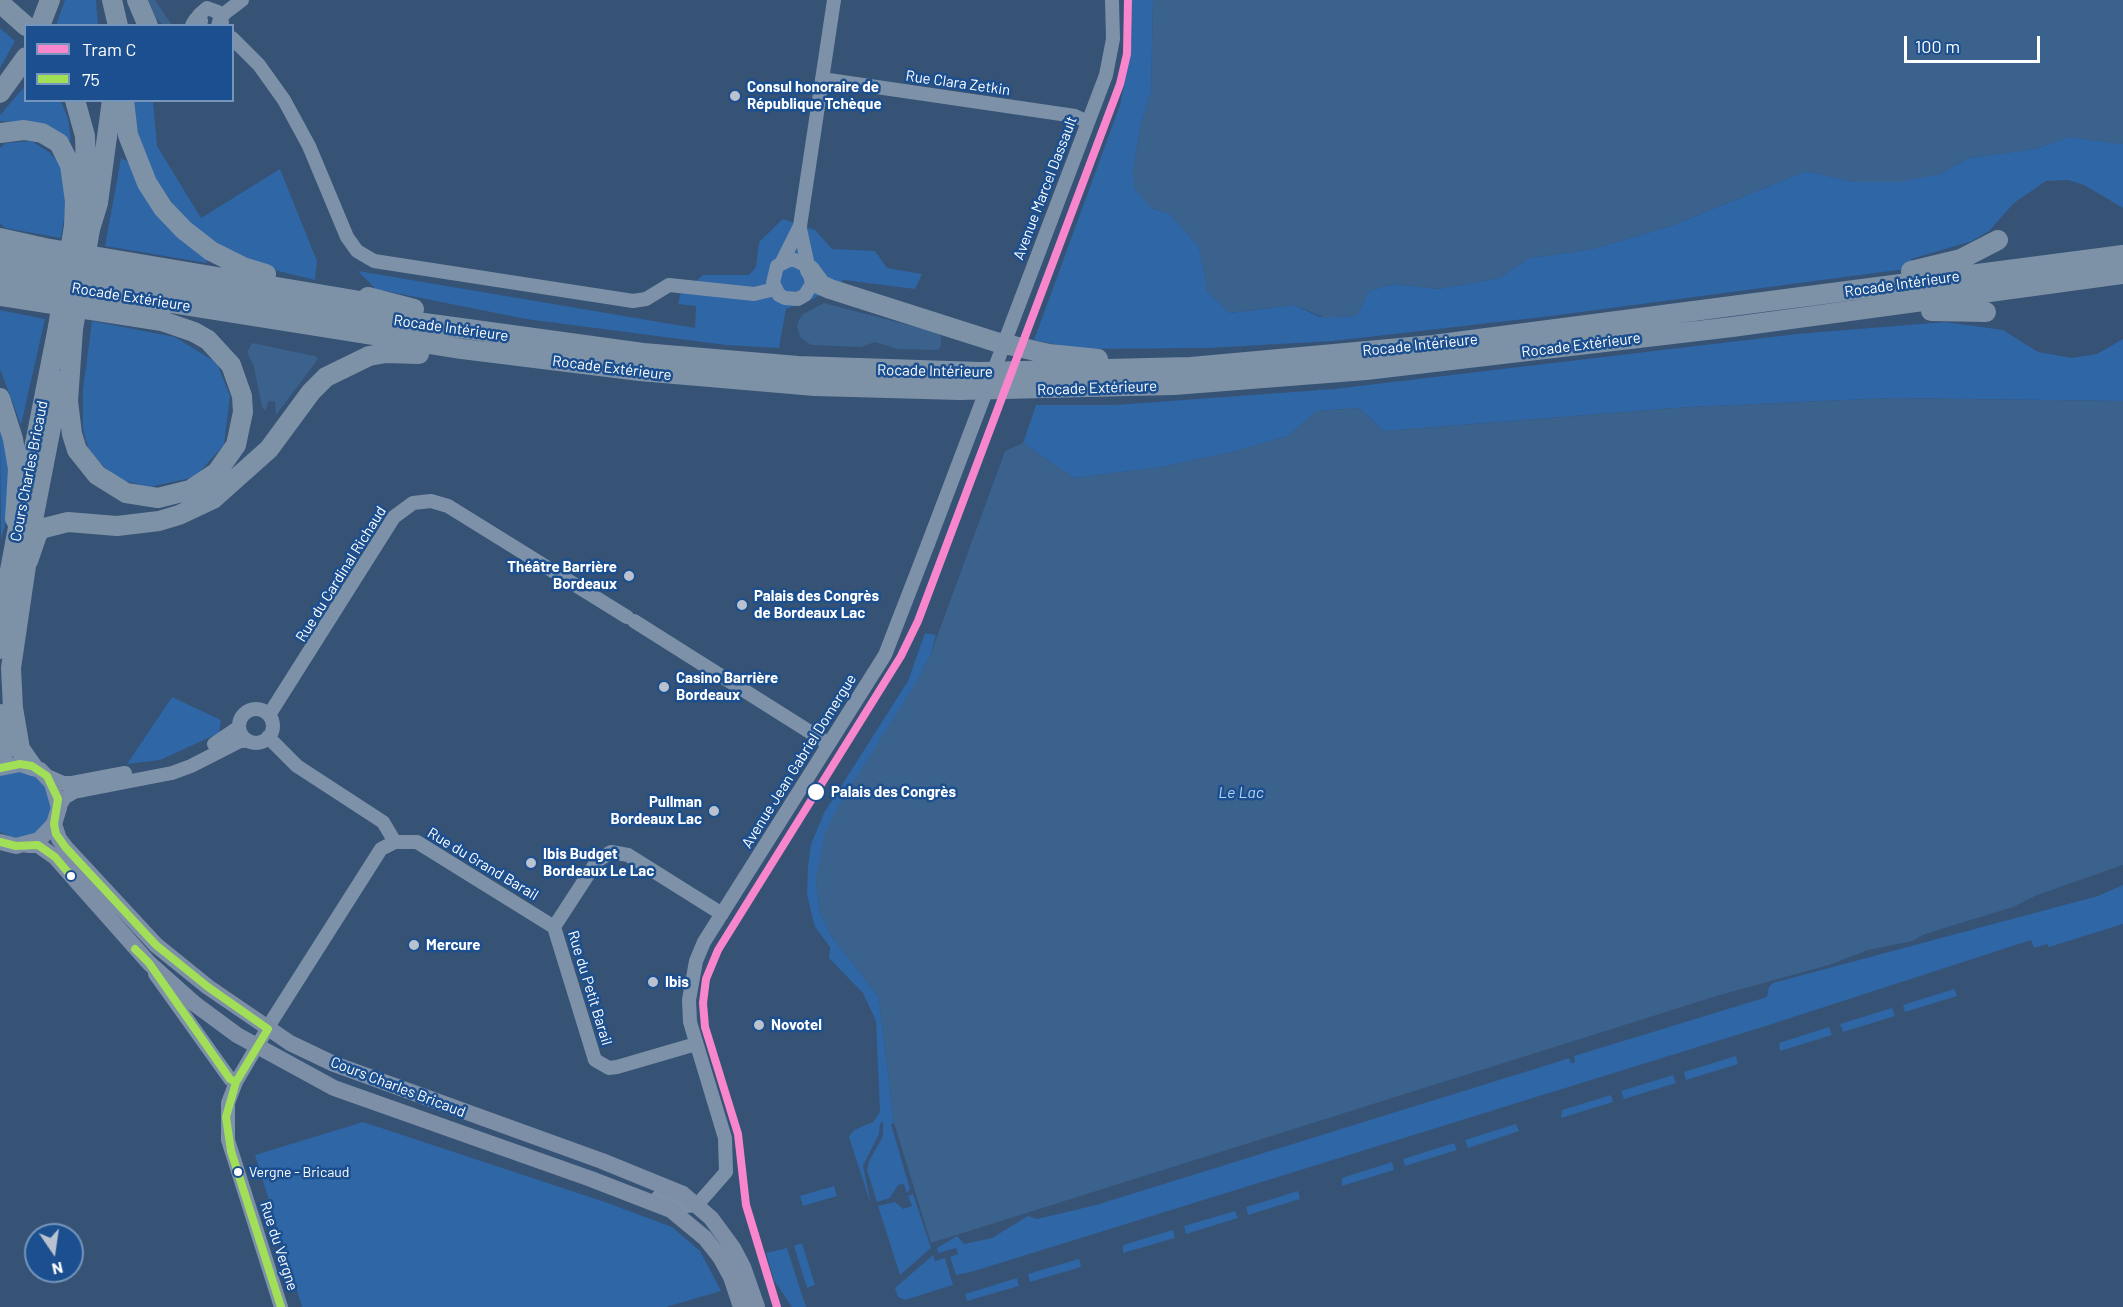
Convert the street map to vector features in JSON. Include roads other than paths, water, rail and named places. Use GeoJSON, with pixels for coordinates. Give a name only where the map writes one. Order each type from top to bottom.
{"type":"FeatureCollection","features":[{"type":"Feature","properties":{"kind":"highway"},"geometry":{"type":"LineString","coordinates":[[110,0],[110,24]]}},
{"type":"Feature","properties":{"kind":"highway"},"geometry":{"type":"LineString","coordinates":[[110,0],[116,24]]}},
{"type":"Feature","properties":{"kind":"highway"},"geometry":{"type":"LineString","coordinates":[[137,0],[147,24]]}},
{"type":"Feature","properties":{"kind":"highway"},"geometry":{"type":"LineString","coordinates":[[10,15],[24,33]]}},
{"type":"Feature","properties":{"kind":"highway"},"geometry":{"type":"LineString","coordinates":[[0,93],[24,60]]}},
{"type":"Feature","properties":{"kind":"highway"},"geometry":{"type":"LineString","coordinates":[[67,102],[72,115],[81,162],[82,228]]}},
{"type":"Feature","properties":{"kind":"highway"},"geometry":{"type":"LineString","coordinates":[[20,560],[32,525],[61,375],[66,328],[87,202],[85,136],[76,102]]}},
{"type":"Feature","properties":{"kind":"highway"},"geometry":{"type":"LineString","coordinates":[[82,228],[107,149],[111,102]]}},
{"type":"Feature","properties":{"kind":"highway"},"geometry":{"type":"LineString","coordinates":[[124,102],[128,135],[147,183],[163,208],[184,230],[211,250],[243,267],[278,278],[641,362]]}},
{"type":"Feature","properties":{"kind":"highway"},"geometry":{"type":"LineString","coordinates":[[0,133],[33,131],[42,133],[59,143],[70,165],[75,201],[82,228]]}},
{"type":"Feature","properties":{"kind":"highway"},"geometry":{"type":"LineString","coordinates":[[0,238],[104,258],[414,309]]}},
{"type":"Feature","properties":{"kind":"highway"},"geometry":{"type":"LineString","coordinates":[[1779,301],[1961,260],[1998,240]]}},
{"type":"Feature","properties":{"kind":"highway","name":"Rocade Intérieure"},"geometry":{"type":"LineString","coordinates":[[0,258],[300,306],[520,338],[641,362],[980,372],[1137,369],[1323,356],[1524,334],[2123,255]]}},
{"type":"Feature","properties":{"kind":"highway"},"geometry":{"type":"LineString","coordinates":[[809,268],[821,285],[830,289],[996,342],[1049,354],[1110,359],[1323,356]]}},
{"type":"Feature","properties":{"kind":"highway","name":"Rocade Extérieure"},"geometry":{"type":"LineString","coordinates":[[0,276],[462,349],[641,362],[743,381],[886,389],[1013,390],[1174,386],[1366,370],[1872,309],[2123,274]]}},
{"type":"Feature","properties":{"kind":"highway"},"geometry":{"type":"LineString","coordinates":[[0,296],[162,321],[194,332],[208,340],[231,365],[242,396],[243,412],[236,446],[217,472],[190,490],[158,498],[126,493],[111,486],[97,475],[77,450],[72,434],[68,401],[66,328]]}},
{"type":"Feature","properties":{"kind":"highway"},"geometry":{"type":"LineString","coordinates":[[1872,309],[1893,314],[1941,310],[1986,312]]}},
{"type":"Feature","properties":{"kind":"highway"},"geometry":{"type":"LineString","coordinates":[[20,560],[38,532],[44,528],[68,522],[117,525],[159,521],[179,515],[213,499],[269,449],[311,392],[326,377],[369,356],[401,352],[515,364],[641,362]]}},
{"type":"Feature","properties":{"kind":"highway"},"geometry":{"type":"LineString","coordinates":[[0,399],[13,439],[18,469],[20,560]]}},
{"type":"Feature","properties":{"kind":"highway","name":"Cours Charles Bricaud"},"geometry":{"type":"LineString","coordinates":[[0,651],[8,581],[20,560]]}},
{"type":"Feature","properties":{"kind":"highway","name":"Cours Charles Bricaud"},"geometry":{"type":"LineString","coordinates":[[20,560],[11,668],[13,708],[20,749],[39,771]]}},
{"type":"Feature","properties":{"kind":"highway"},"geometry":{"type":"LineString","coordinates":[[0,610],[8,581]]}},
{"type":"Feature","properties":{"kind":"highway"},"geometry":{"type":"LineString","coordinates":[[0,714],[4,749],[0,764]]}},
{"type":"Feature","properties":{"kind":"main road"},"geometry":{"type":"LineString","coordinates":[[0,768],[20,764],[39,771]]}},
{"type":"Feature","properties":{"kind":"main road","name":"Cours Charles Bricaud"},"geometry":{"type":"LineString","coordinates":[[39,771],[56,790],[59,839],[66,848],[156,945],[208,987],[268,1029],[334,1064],[670,1186],[733,1248],[743,1267],[757,1307]]}},
{"type":"Feature","properties":{"kind":"main road"},"geometry":{"type":"LineString","coordinates":[[28,845],[48,833],[57,816]]}},
{"type":"Feature","properties":{"kind":"main road","name":"Cours Charles Bricaud"},"geometry":{"type":"LineString","coordinates":[[0,842],[16,846],[38,845],[55,857],[149,963],[195,1004],[257,1048],[343,1092],[591,1179],[688,1206],[705,1238],[731,1276],[741,1307]]}},
{"type":"Feature","properties":{"kind":"street"},"geometry":{"type":"LineString","coordinates":[[193,0],[198,22]]}},
{"type":"Feature","properties":{"kind":"street"},"geometry":{"type":"LineString","coordinates":[[221,23],[242,0]]}},
{"type":"Feature","properties":{"kind":"street"},"geometry":{"type":"LineString","coordinates":[[800,226],[812,284],[809,290],[798,299],[785,298],[775,289],[772,277],[800,226],[834,0]]}},
{"type":"Feature","properties":{"kind":"street","name":"Avenue Marcel Dassault"},"geometry":{"type":"LineString","coordinates":[[989,382],[1088,122],[1110,55],[1112,0]]}},
{"type":"Feature","properties":{"kind":"street"},"geometry":{"type":"LineString","coordinates":[[198,22],[204,10],[211,8],[218,12],[221,23]]}},
{"type":"Feature","properties":{"kind":"street"},"geometry":{"type":"LineString","coordinates":[[234,40],[259,65],[284,100],[309,146],[342,228],[357,251],[374,261],[633,301],[646,299],[669,285],[754,294],[775,289]]}},
{"type":"Feature","properties":{"kind":"street"},"geometry":{"type":"LineString","coordinates":[[234,50],[291,116]]}},
{"type":"Feature","properties":{"kind":"street","name":"Rue Clara Zetkin"},"geometry":{"type":"LineString","coordinates":[[822,79],[1075,116],[1088,122]]}},
{"type":"Feature","properties":{"kind":"street"},"geometry":{"type":"LineString","coordinates":[[782,262],[795,260],[809,268]]}},
{"type":"Feature","properties":{"kind":"street","name":"Avenue Jean Gabriel Domergue"},"geometry":{"type":"LineString","coordinates":[[688,1206],[726,1172],[727,1157],[725,1138],[689,1015],[691,980],[704,942],[885,655],[989,382]]}},
{"type":"Feature","properties":{"kind":"street","name":"Rue du Cardinal Richaud"},"geometry":{"type":"LineString","coordinates":[[269,715],[394,517],[413,503],[431,501],[448,506],[830,744]]}},
{"type":"Feature","properties":{"kind":"street"},"geometry":{"type":"LineString","coordinates":[[57,816],[64,798],[74,792],[172,773],[240,741],[259,742],[268,737],[273,724],[269,715],[260,710],[249,710],[241,718],[239,727],[242,735],[248,741]]}},
{"type":"Feature","properties":{"kind":"street"},"geometry":{"type":"LineString","coordinates":[[39,771],[63,783],[72,783],[170,764],[188,758],[227,737],[239,727]]}},
{"type":"Feature","properties":{"kind":"street"},"geometry":{"type":"LineString","coordinates":[[268,737],[297,766],[383,822],[395,842],[377,853],[268,1029]]}},
{"type":"Feature","properties":{"kind":"street","name":"Rue du Grand Barail"},"geometry":{"type":"LineString","coordinates":[[395,842],[417,842],[554,927]]}},
{"type":"Feature","properties":{"kind":"street"},"geometry":{"type":"LineString","coordinates":[[554,927],[597,861],[611,852],[628,855],[722,914]]}},
{"type":"Feature","properties":{"kind":"street","name":"Rue du Petit Barail"},"geometry":{"type":"LineString","coordinates":[[554,927],[595,1060],[603,1066],[617,1067],[696,1044]]}},
{"type":"Feature","properties":{"kind":"street"},"geometry":{"type":"LineString","coordinates":[[149,963],[230,1079],[236,1082]]}},
{"type":"Feature","properties":{"kind":"street","name":"Rue du Vergne"},"geometry":{"type":"LineString","coordinates":[[268,1029],[236,1082],[228,1103],[228,1140],[281,1307]]}},
{"type":"Feature","properties":{"kind":"water"},"geometry":{"type":"Polygon","coordinates":[[[147,0],[155,0],[171,24],[162,24],[153,16],[147,0]]]}},
{"type":"Feature","properties":{"kind":"water"},"geometry":{"type":"Polygon","coordinates":[[[1153,0],[2123,0],[2123,144],[2068,137],[2035,149],[1968,158],[1940,174],[1899,182],[1854,182],[1806,171],[1671,226],[1593,249],[1529,258],[1499,278],[1439,289],[1393,284],[1369,291],[1358,314],[1353,317],[1348,315],[1345,318],[1339,315],[1337,319],[1331,316],[1328,319],[1294,305],[1229,313],[1208,292],[1199,247],[1170,214],[1151,208],[1134,188],[1133,171],[1141,124],[1151,93],[1153,0]]]}},
{"type":"Feature","properties":{"kind":"water"},"geometry":{"type":"Polygon","coordinates":[[[824,303],[935,332],[941,336],[941,346],[938,350],[897,349],[875,342],[861,347],[811,345],[800,337],[797,326],[803,314],[824,303]]]}},
{"type":"Feature","properties":{"kind":"water"},"geometry":{"type":"Polygon","coordinates":[[[252,343],[315,356],[318,359],[276,415],[275,402],[269,401],[265,411],[262,407],[254,367],[247,352],[252,343]]]}},
{"type":"Feature","properties":{"kind":"water","name":"Le Lac"},"geometry":{"type":"Polygon","coordinates":[[[1891,398],[2123,401],[2123,865],[2037,895],[2013,907],[1925,934],[1912,941],[1868,950],[1829,965],[1720,995],[931,1243],[894,1123],[879,997],[830,934],[820,912],[816,878],[825,833],[837,808],[930,656],[1005,451],[1023,443],[1074,478],[1162,467],[1232,452],[1288,436],[1317,411],[1359,408],[1384,431],[1689,407],[1891,398]]]}},
{"type":"Feature","properties":{"kind":"tram line","name":"C"},"geometry":{"type":"LineString","coordinates":[[777,1307],[746,1205],[738,1134],[705,1027],[703,1003],[706,979],[718,950],[901,656],[918,621],[1120,84],[1127,54],[1128,0]]}},
{"type":"Feature","properties":{"kind":"place","name":"Consul honoraire de République Tchèque"},"geometry":{"type":"Point","coordinates":[735,96]}},
{"type":"Feature","properties":{"kind":"place","name":"Théâtre Barrière Bordeaux"},"geometry":{"type":"Point","coordinates":[629,576]}},
{"type":"Feature","properties":{"kind":"place","name":"Palais des Congrès de Bordeaux Lac"},"geometry":{"type":"Point","coordinates":[742,605]}},
{"type":"Feature","properties":{"kind":"place","name":"Casino Barrière Bordeaux"},"geometry":{"type":"Point","coordinates":[664,687]}},
{"type":"Feature","properties":{"kind":"place","name":"Palais des Congrès"},"geometry":{"type":"Point","coordinates":[816,792]}},
{"type":"Feature","properties":{"kind":"place","name":"Pullman Bordeaux Lac"},"geometry":{"type":"Point","coordinates":[714,811]}},
{"type":"Feature","properties":{"kind":"place","name":"Ibis Budget Bordeaux Le Lac"},"geometry":{"type":"Point","coordinates":[531,863]}},
{"type":"Feature","properties":{"kind":"place","name":"Mercure"},"geometry":{"type":"Point","coordinates":[414,945]}},
{"type":"Feature","properties":{"kind":"place","name":"Ibis"},"geometry":{"type":"Point","coordinates":[653,982]}},
{"type":"Feature","properties":{"kind":"place","name":"Novotel"},"geometry":{"type":"Point","coordinates":[759,1025]}},
{"type":"Feature","properties":{"kind":"place","name":"Vergne - Bricaud"},"geometry":{"type":"Point","coordinates":[238,1172]}}]}
